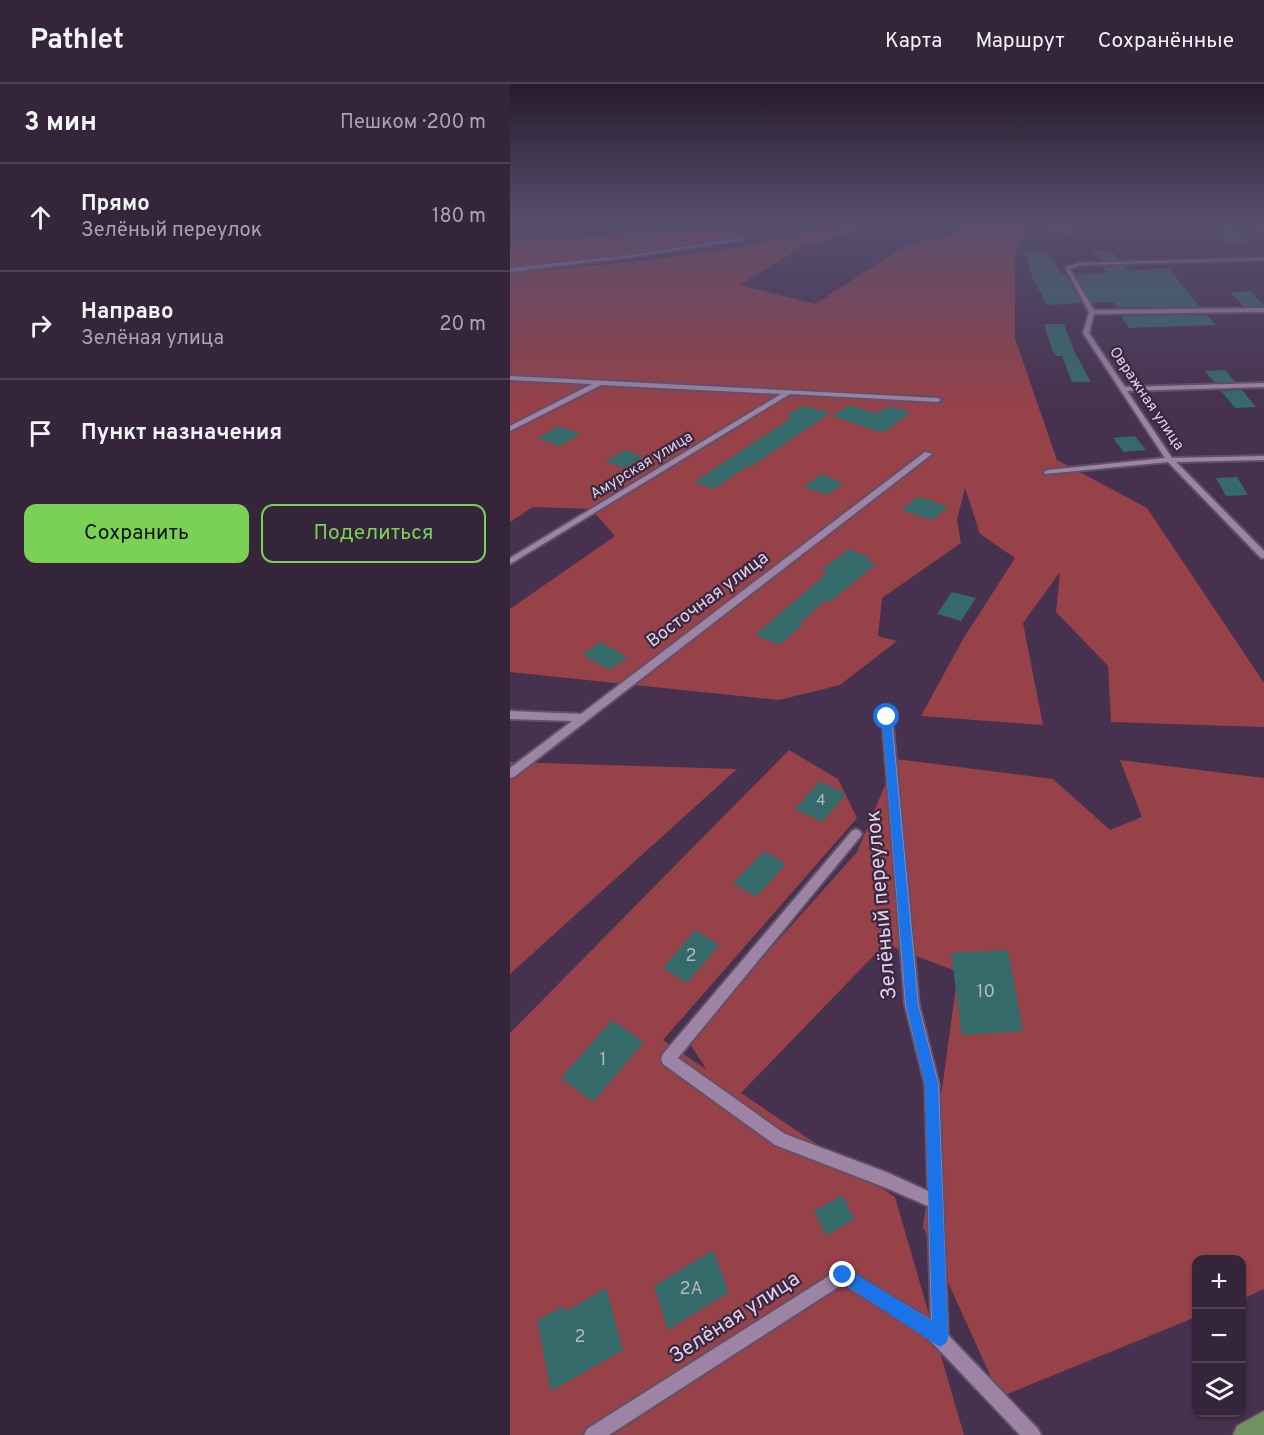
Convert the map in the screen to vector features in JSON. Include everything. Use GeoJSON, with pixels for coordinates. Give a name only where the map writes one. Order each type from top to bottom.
{"type":"FeatureCollection","features":[{"type":"Feature","properties":{"kind":"main road"},"geometry":{"type":"LineString","coordinates":[[1246,1435],[1264,1424]]}},
{"type":"Feature","properties":{"kind":"street"},"geometry":{"type":"LineString","coordinates":[[1076,283],[1092,312],[1264,310]]}},
{"type":"Feature","properties":{"kind":"street","name":"Овражная улица"},"geometry":{"type":"LineString","coordinates":[[1092,312],[1086,333],[1170,460],[1263,553]]}},
{"type":"Feature","properties":{"kind":"street"},"geometry":{"type":"LineString","coordinates":[[510,378],[938,400]]}},
{"type":"Feature","properties":{"kind":"street"},"geometry":{"type":"LineString","coordinates":[[510,429],[600,383]]}},
{"type":"Feature","properties":{"kind":"street"},"geometry":{"type":"LineString","coordinates":[[1123,389],[1264,385]]}},
{"type":"Feature","properties":{"kind":"street","name":"Амурская улица"},"geometry":{"type":"LineString","coordinates":[[510,562],[789,392]]}},
{"type":"Feature","properties":{"kind":"street","name":"Восточная улица"},"geometry":{"type":"LineString","coordinates":[[510,774],[928,454]]}},
{"type":"Feature","properties":{"kind":"street"},"geometry":{"type":"LineString","coordinates":[[1048,472],[1170,460],[1264,458]]}},
{"type":"Feature","properties":{"kind":"street"},"geometry":{"type":"LineString","coordinates":[[510,715],[581,718]]}},
{"type":"Feature","properties":{"kind":"street","name":"Зелёный переулок"},"geometry":{"type":"LineString","coordinates":[[887,717],[912,1005],[932,1084],[940,1339]]}},
{"type":"Feature","properties":{"kind":"street"},"geometry":{"type":"LineString","coordinates":[[856,834],[668,1059],[780,1140],[886,1180],[936,1202]]}},
{"type":"Feature","properties":{"kind":"street","name":"Зелёная улица"},"geometry":{"type":"LineString","coordinates":[[593,1435],[843,1275],[922,1324],[940,1339],[1032,1435]]}},
{"type":"Feature","properties":{"kind":"shaded area"},"geometry":{"type":"Polygon","coordinates":[[[510,283],[743,283],[740,285],[815,304],[847,283],[1015,283],[1015,338],[1057,460],[1147,508],[1264,683],[1264,727],[1111,722],[1108,666],[1056,612],[1060,572],[1023,623],[1043,725],[921,716],[963,639],[1015,558],[980,534],[965,488],[957,520],[961,543],[882,598],[878,636],[897,641],[840,685],[779,700],[510,672],[510,609],[615,536],[591,509],[533,507],[510,522],[510,283]]]}},
{"type":"Feature","properties":{"kind":"shaded area"},"geometry":{"type":"Polygon","coordinates":[[[789,750],[838,779],[857,818],[663,1040],[707,1070],[688,1041],[857,852],[896,759],[1053,779],[1110,830],[1142,817],[1120,760],[1264,778],[1264,1289],[1246,1297],[1246,1255],[1192,1255],[1192,1319],[1000,1397],[923,1227],[958,972],[885,944],[741,1093],[895,1197],[964,1435],[510,1435],[510,1033],[789,750]]]}},
{"type":"Feature","properties":{"kind":"shaded area"},"geometry":{"type":"Polygon","coordinates":[[[510,762],[737,769],[510,974],[510,762]]]}},
{"type":"Feature","properties":{"kind":"building"},"geometry":{"type":"Polygon","coordinates":[[[1035,283],[1071,283],[1082,303],[1047,305],[1035,283]]]}},
{"type":"Feature","properties":{"kind":"building"},"geometry":{"type":"Polygon","coordinates":[[[1080,283],[1180,283],[1200,307],[1116,307],[1113,302],[1092,303],[1080,283]]]}},
{"type":"Feature","properties":{"kind":"building"},"geometry":{"type":"Polygon","coordinates":[[[1251,291],[1264,306],[1243,306],[1230,292],[1251,291]]]}},
{"type":"Feature","properties":{"kind":"building"},"geometry":{"type":"Polygon","coordinates":[[[1207,315],[1216,325],[1129,328],[1121,316],[1207,315]]]}},
{"type":"Feature","properties":{"kind":"building"},"geometry":{"type":"Polygon","coordinates":[[[1044,324],[1064,324],[1074,351],[1091,382],[1072,382],[1062,356],[1056,356],[1052,350],[1044,324]]]}},
{"type":"Feature","properties":{"kind":"building"},"geometry":{"type":"Polygon","coordinates":[[[1225,370],[1235,382],[1214,382],[1205,371],[1225,370]]]}},
{"type":"Feature","properties":{"kind":"building"},"geometry":{"type":"Polygon","coordinates":[[[1242,390],[1256,407],[1235,408],[1221,391],[1242,390]]]}},
{"type":"Feature","properties":{"kind":"building"},"geometry":{"type":"Polygon","coordinates":[[[803,405],[830,413],[751,467],[748,466],[713,489],[694,482],[791,418],[785,416],[803,405]]]}},
{"type":"Feature","properties":{"kind":"building"},"geometry":{"type":"Polygon","coordinates":[[[849,405],[876,413],[890,406],[911,412],[883,433],[832,416],[849,405]]]}},
{"type":"Feature","properties":{"kind":"building"},"geometry":{"type":"Polygon","coordinates":[[[559,426],[581,434],[559,446],[537,438],[559,426]]]}},
{"type":"Feature","properties":{"kind":"building"},"geometry":{"type":"Polygon","coordinates":[[[1135,436],[1146,450],[1124,452],[1113,438],[1135,436]]]}},
{"type":"Feature","properties":{"kind":"building"},"geometry":{"type":"Polygon","coordinates":[[[625,450],[643,457],[624,468],[605,461],[625,450]]]}},
{"type":"Feature","properties":{"kind":"building"},"geometry":{"type":"Polygon","coordinates":[[[821,474],[843,484],[828,495],[804,487],[821,474]]]}},
{"type":"Feature","properties":{"kind":"building"},"geometry":{"type":"Polygon","coordinates":[[[1237,477],[1248,495],[1226,496],[1216,478],[1237,477]]]}},
{"type":"Feature","properties":{"kind":"building"},"geometry":{"type":"Polygon","coordinates":[[[917,497],[949,507],[932,520],[902,510],[917,497]]]}},
{"type":"Feature","properties":{"kind":"building"},"geometry":{"type":"Polygon","coordinates":[[[849,549],[869,557],[866,560],[876,564],[830,602],[826,600],[780,645],[755,635],[827,573],[821,570],[849,549]]]}},
{"type":"Feature","properties":{"kind":"building"},"geometry":{"type":"Polygon","coordinates":[[[952,592],[976,598],[961,621],[937,614],[952,592]]]}},
{"type":"Feature","properties":{"kind":"building"},"geometry":{"type":"Polygon","coordinates":[[[600,642],[628,657],[610,670],[582,655],[600,642]]]}},
{"type":"Feature","properties":{"kind":"building"},"geometry":{"type":"Polygon","coordinates":[[[820,781],[846,794],[822,822],[795,809],[820,781]]]}},
{"type":"Feature","properties":{"kind":"building"},"geometry":{"type":"Polygon","coordinates":[[[764,851],[786,864],[756,897],[733,883],[764,851]]]}},
{"type":"Feature","properties":{"kind":"building"},"geometry":{"type":"Polygon","coordinates":[[[695,930],[719,945],[687,983],[663,968],[695,930]]]}},
{"type":"Feature","properties":{"kind":"building"},"geometry":{"type":"Polygon","coordinates":[[[1008,950],[1023,1031],[962,1035],[951,953],[1008,950]]]}},
{"type":"Feature","properties":{"kind":"building"},"geometry":{"type":"Polygon","coordinates":[[[612,1020],[644,1042],[593,1102],[561,1078],[612,1020]]]}},
{"type":"Feature","properties":{"kind":"building"},"geometry":{"type":"Polygon","coordinates":[[[842,1195],[854,1219],[826,1236],[814,1211],[842,1195]]]}},
{"type":"Feature","properties":{"kind":"building"},"geometry":{"type":"Polygon","coordinates":[[[713,1250],[729,1292],[668,1330],[654,1286],[713,1250]]]}},
{"type":"Feature","properties":{"kind":"building"},"geometry":{"type":"Polygon","coordinates":[[[606,1288],[623,1350],[551,1391],[537,1320],[564,1306],[565,1312],[606,1288]]]}},
{"type":"Feature","properties":{"kind":"route"},"geometry":{"type":"LineString","coordinates":[[843,1275],[932,1330],[940,1339],[932,1084],[912,1005],[887,717]]}}]}
